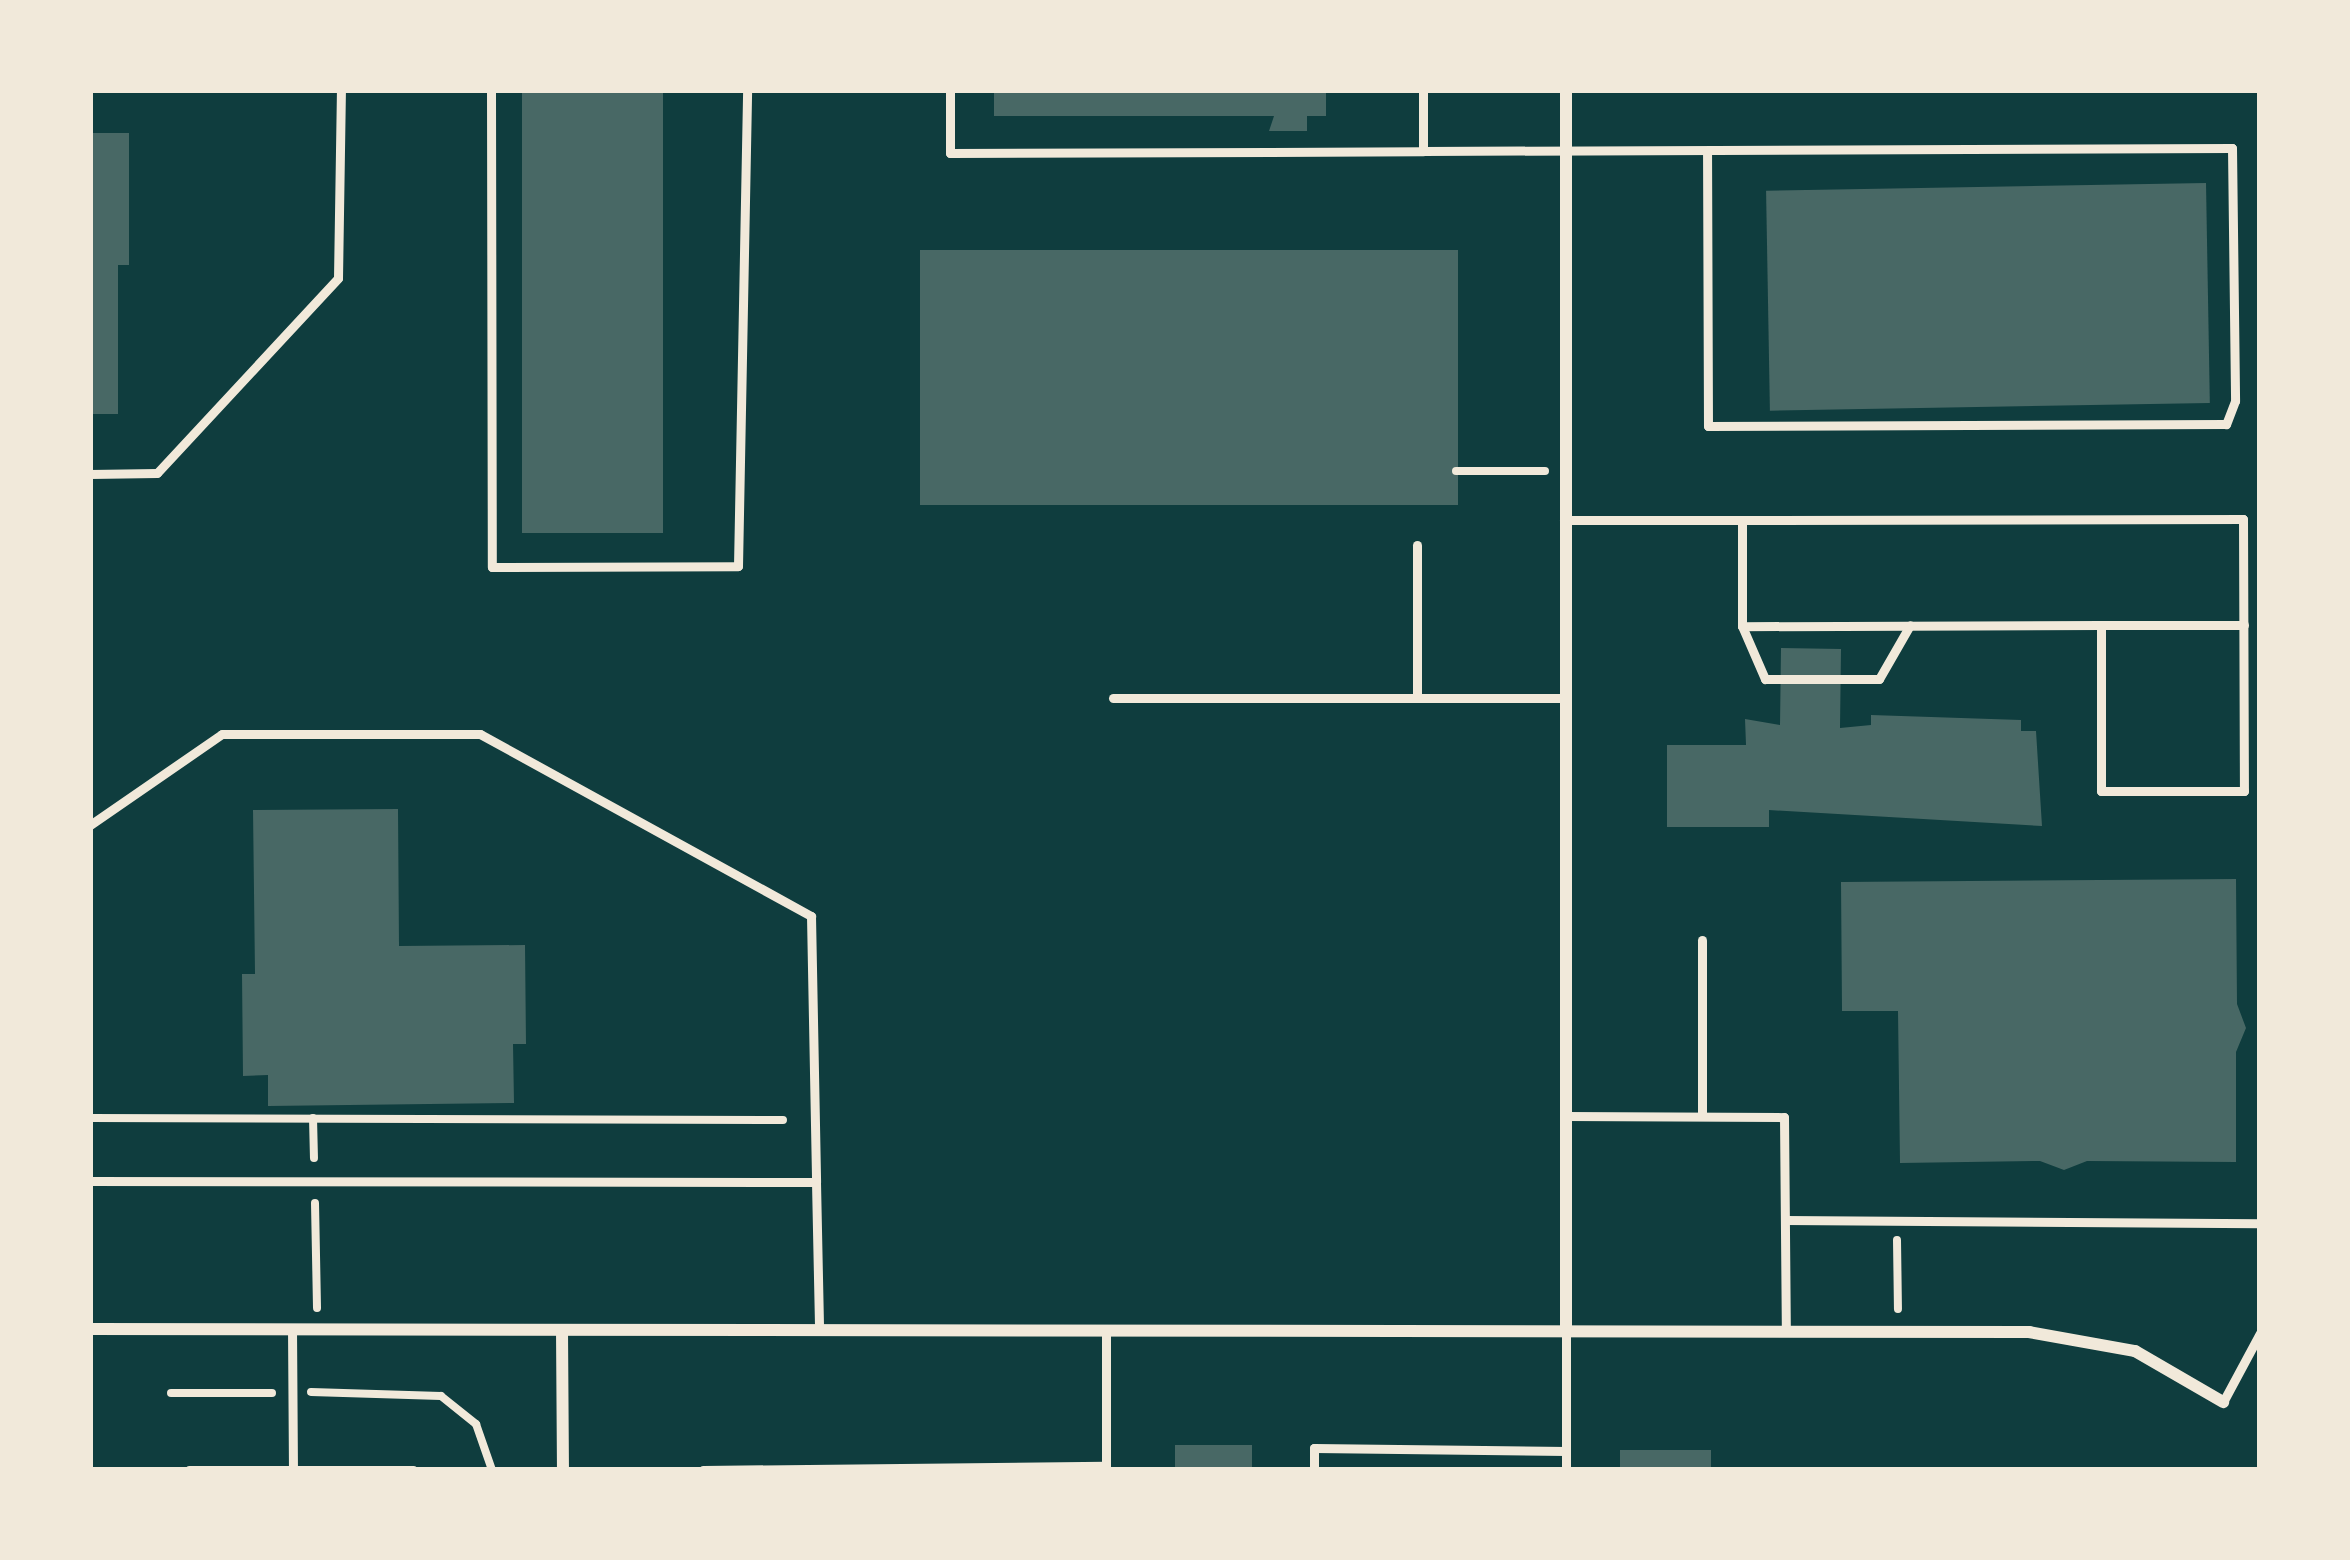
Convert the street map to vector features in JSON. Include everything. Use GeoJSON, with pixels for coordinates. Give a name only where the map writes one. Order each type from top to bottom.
{"type":"FeatureCollection","features":[{"type":"Feature","properties":{"kind":"street"},"geometry":{"type":"LineString","coordinates":[[1566,90],[1566,1332]]}},
{"type":"Feature","properties":{"kind":"street"},"geometry":{"type":"LineString","coordinates":[[90,1329],[2029,1332],[2134,1351],[2223,1402]]}},
{"type":"Feature","properties":{"kind":"street"},"geometry":{"type":"LineString","coordinates":[[562,1330],[563,1470]]}},
{"type":"Feature","properties":{"kind":"lane"},"geometry":{"type":"LineString","coordinates":[[90,474],[157,473],[338,278],[340,90]]}},
{"type":"Feature","properties":{"kind":"lane"},"geometry":{"type":"LineString","coordinates":[[491,90],[492,567],[737,566],[747,90]]}},
{"type":"Feature","properties":{"kind":"lane"},"geometry":{"type":"LineString","coordinates":[[950,90],[950,154],[2232,148],[2235,401],[2226,424],[1708,426],[1707,151]]}},
{"type":"Feature","properties":{"kind":"lane"},"geometry":{"type":"LineString","coordinates":[[1423,90],[1423,151]]}},
{"type":"Feature","properties":{"kind":"lane"},"geometry":{"type":"LineString","coordinates":[[1564,520],[2243,519],[2244,791],[2101,791],[2101,625]]}},
{"type":"Feature","properties":{"kind":"lane"},"geometry":{"type":"LineString","coordinates":[[1742,520],[1742,626],[1766,679],[1880,679],[1910,625]]}},
{"type":"Feature","properties":{"kind":"lane"},"geometry":{"type":"LineString","coordinates":[[1417,698],[1418,545]]}},
{"type":"Feature","properties":{"kind":"lane"},"geometry":{"type":"LineString","coordinates":[[1742,626],[2244,625]]}},
{"type":"Feature","properties":{"kind":"lane"},"geometry":{"type":"LineString","coordinates":[[1113,698],[1563,698]]}},
{"type":"Feature","properties":{"kind":"lane"},"geometry":{"type":"LineString","coordinates":[[90,825],[222,734],[480,734],[811,916],[819,1330]]}},
{"type":"Feature","properties":{"kind":"lane"},"geometry":{"type":"LineString","coordinates":[[1702,940],[1702,1116]]}},
{"type":"Feature","properties":{"kind":"lane"},"geometry":{"type":"LineString","coordinates":[[1564,1116],[1784,1117],[1786,1331]]}},
{"type":"Feature","properties":{"kind":"lane"},"geometry":{"type":"LineString","coordinates":[[90,1180],[816,1182]]}},
{"type":"Feature","properties":{"kind":"lane"},"geometry":{"type":"LineString","coordinates":[[1785,1220],[2260,1223]]}},
{"type":"Feature","properties":{"kind":"lane"},"geometry":{"type":"LineString","coordinates":[[292,1328],[293,1466]]}},
{"type":"Feature","properties":{"kind":"lane"},"geometry":{"type":"LineString","coordinates":[[703,1470],[1109,1468],[1106,1331]]}},
{"type":"Feature","properties":{"kind":"lane"},"geometry":{"type":"LineString","coordinates":[[1566,1332],[1566,1470]]}},
{"type":"Feature","properties":{"kind":"lane"},"geometry":{"type":"LineString","coordinates":[[2223,1402],[2260,1333]]}},
{"type":"Feature","properties":{"kind":"lane"},"geometry":{"type":"LineString","coordinates":[[1314,1470],[1314,1448],[1566,1450]]}},
{"type":"Feature","properties":{"kind":"lane"},"geometry":{"type":"LineString","coordinates":[[189,1470],[293,1466],[413,1470]]}},
{"type":"Feature","properties":{"kind":"path"},"geometry":{"type":"LineString","coordinates":[[1456,471],[1564,471]]}},
{"type":"Feature","properties":{"kind":"path"},"geometry":{"type":"LineString","coordinates":[[90,1118],[783,1120]]}},
{"type":"Feature","properties":{"kind":"path"},"geometry":{"type":"LineString","coordinates":[[313,1118],[318,1328]]}},
{"type":"Feature","properties":{"kind":"path"},"geometry":{"type":"LineString","coordinates":[[1897,1220],[1898,1331]]}},
{"type":"Feature","properties":{"kind":"path"},"geometry":{"type":"LineString","coordinates":[[171,1393],[441,1396],[476,1424],[492,1470]]}},
{"type":"Feature","properties":{"kind":"building"},"geometry":{"type":"Polygon","coordinates":[[[522,90],[663,90],[663,533],[522,533],[522,90]]]}},
{"type":"Feature","properties":{"kind":"building"},"geometry":{"type":"Polygon","coordinates":[[[994,90],[1326,90],[1326,116],[1307,116],[1307,131],[1269,131],[1274,116],[994,116],[994,90]]]}},
{"type":"Feature","properties":{"kind":"building"},"geometry":{"type":"Polygon","coordinates":[[[90,133],[129,133],[129,265],[118,265],[118,414],[90,414],[90,133]]]}},
{"type":"Feature","properties":{"kind":"building"},"geometry":{"type":"Polygon","coordinates":[[[2206,183],[2210,403],[1770,411],[1766,191],[2206,183]]]}},
{"type":"Feature","properties":{"kind":"building"},"geometry":{"type":"Polygon","coordinates":[[[920,250],[1458,250],[1458,505],[920,505],[920,250]]]}},
{"type":"Feature","properties":{"kind":"building"},"geometry":{"type":"Polygon","coordinates":[[[1781,648],[1841,649],[1840,728],[1871,725],[1871,715],[2021,720],[2021,731],[2036,731],[2042,826],[1769,810],[1769,827],[1667,827],[1667,745],[1746,745],[1745,719],[1780,725],[1781,648]]]}},
{"type":"Feature","properties":{"kind":"building"},"geometry":{"type":"Polygon","coordinates":[[[398,809],[399,946],[525,945],[526,1044],[513,1044],[514,1103],[268,1106],[268,1075],[243,1076],[242,974],[255,974],[253,810],[398,809]]]}},
{"type":"Feature","properties":{"kind":"building"},"geometry":{"type":"Polygon","coordinates":[[[2236,879],[2237,1004],[2246,1028],[2236,1052],[2236,1162],[2087,1161],[2064,1170],[2040,1161],[1900,1163],[1898,1011],[1842,1011],[1841,882],[2236,879]]]}},
{"type":"Feature","properties":{"kind":"building"},"geometry":{"type":"Polygon","coordinates":[[[1175,1445],[1252,1445],[1252,1470],[1175,1470],[1175,1445]]]}},
{"type":"Feature","properties":{"kind":"building"},"geometry":{"type":"Polygon","coordinates":[[[1620,1450],[1711,1450],[1711,1470],[1620,1470],[1620,1450]]]}}]}
